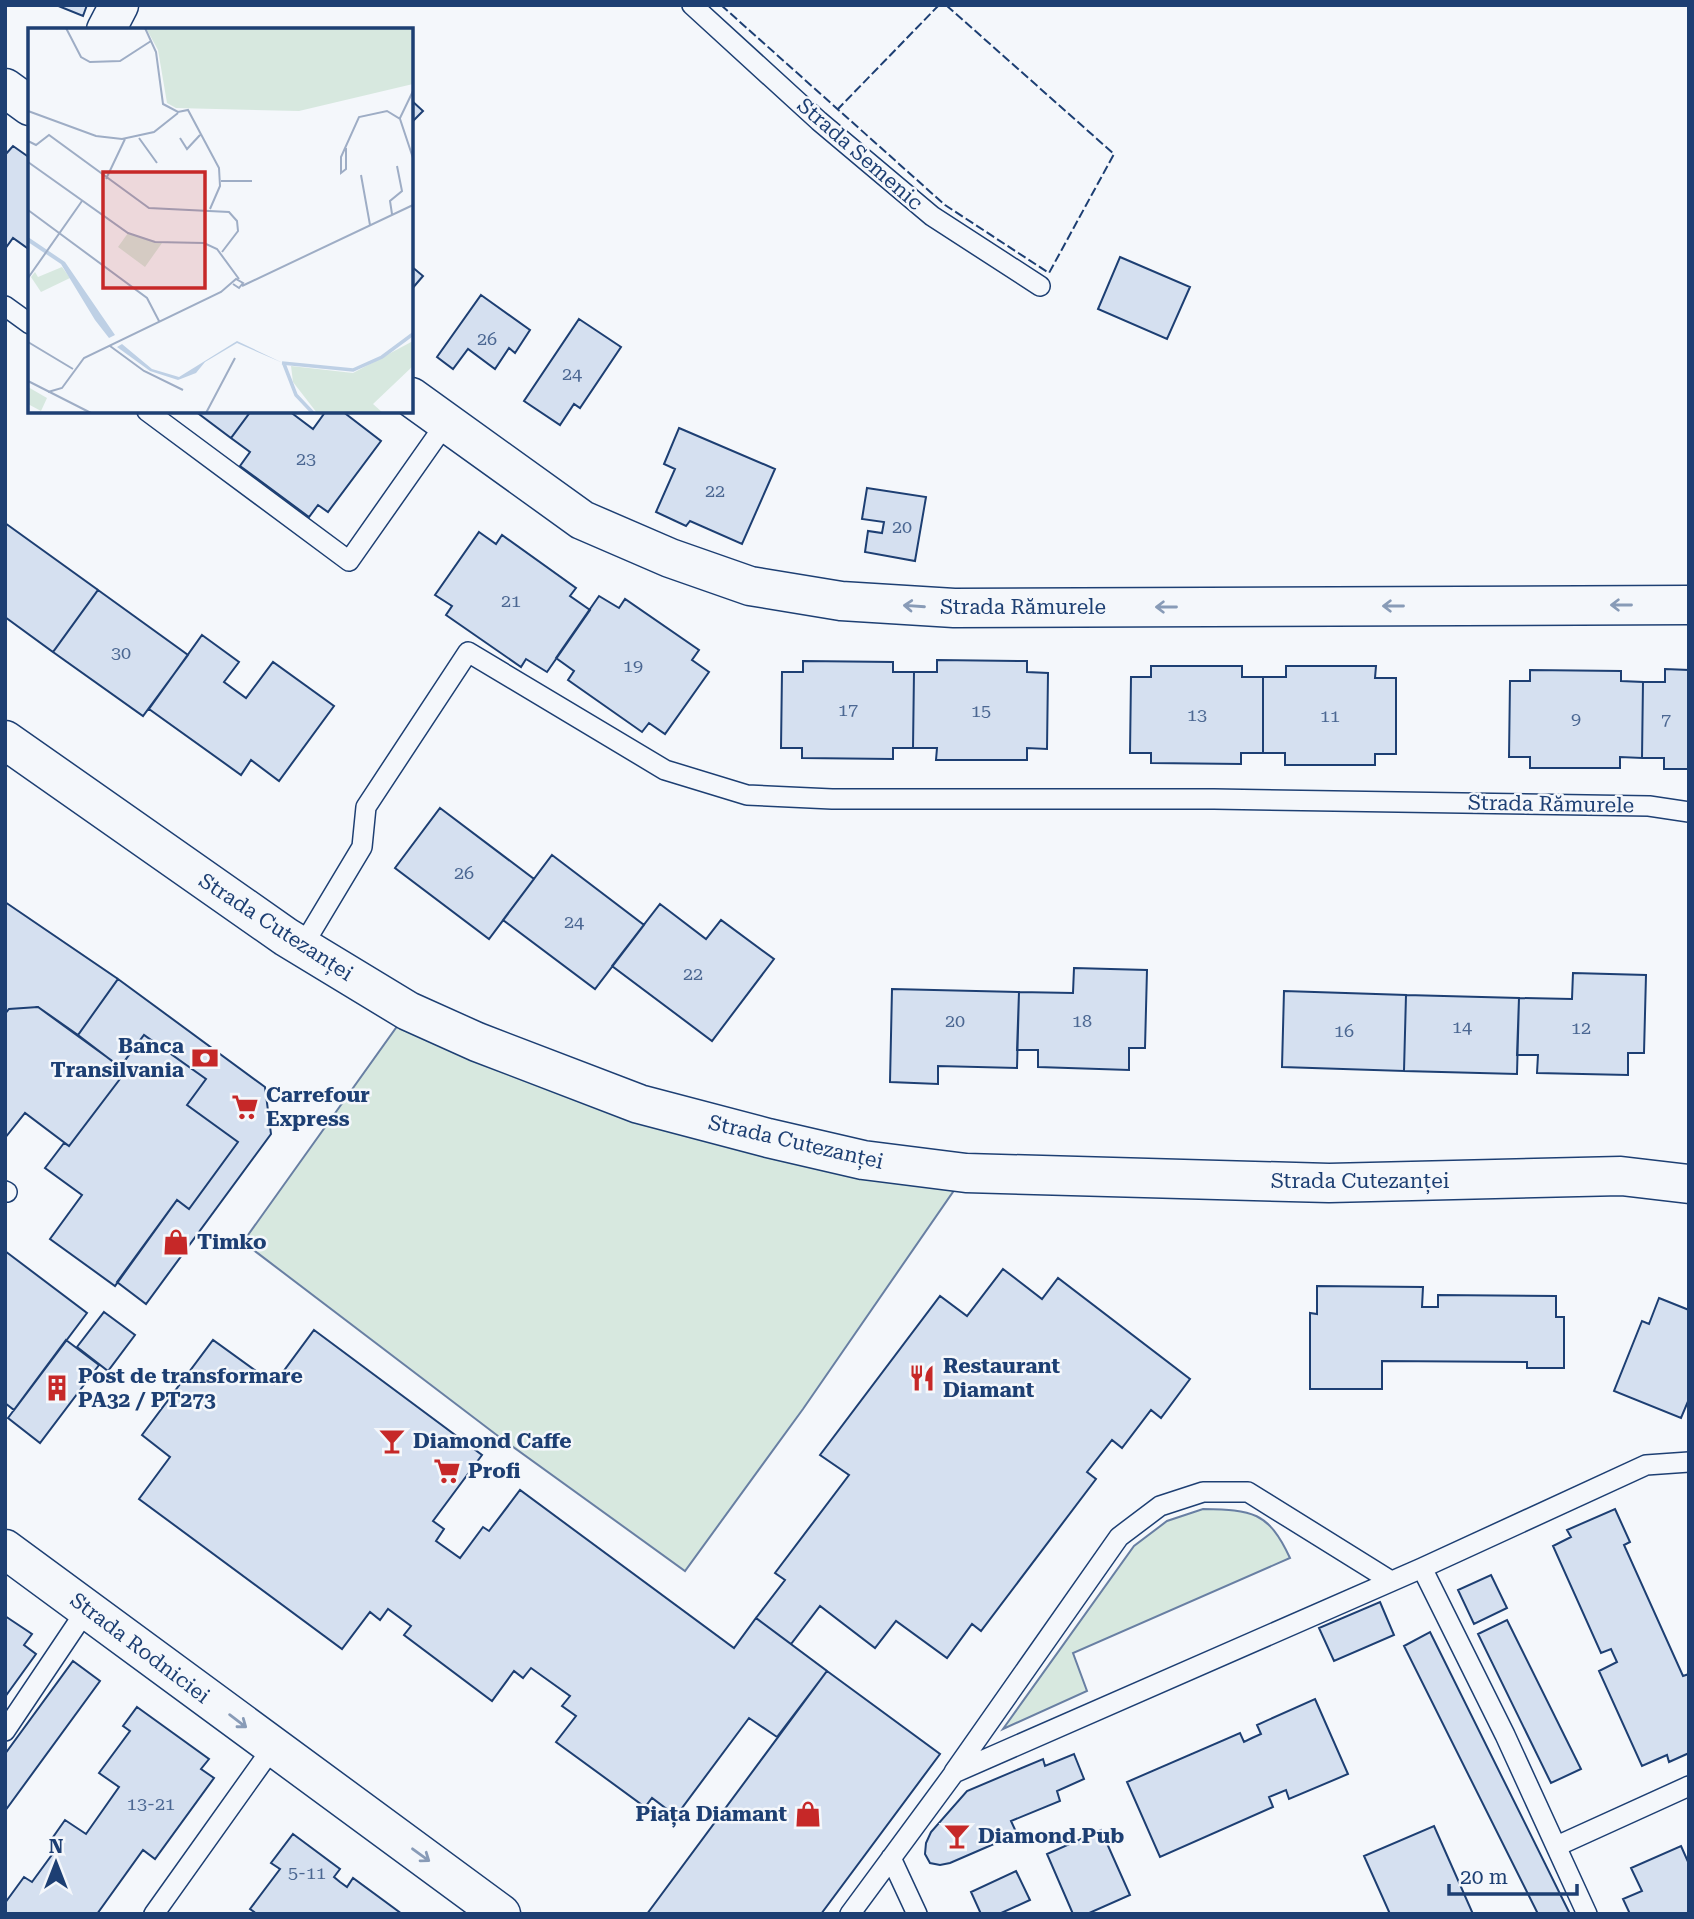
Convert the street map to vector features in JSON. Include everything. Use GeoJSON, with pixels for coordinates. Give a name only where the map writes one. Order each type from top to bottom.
{"type":"FeatureCollection","features":[{"type":"Feature","properties":{"kind":"street"},"geometry":{"type":"LineString","coordinates":[[107,28],[118,5]]}},
{"type":"Feature","properties":{"kind":"street"},"geometry":{"type":"LineString","coordinates":[[5,88],[28,105]]}},
{"type":"Feature","properties":{"kind":"street","name":"Strada Rămurele"},"geometry":{"type":"LineString","coordinates":[[413,398],[582,520],[670,558],[750,586],[841,601],[954,608],[1689,605]]}},
{"type":"Feature","properties":{"kind":"street","name":"Strada Cutezanței"},"geometry":{"type":"LineString","coordinates":[[5,740],[302,947],[408,1010],[477,1042],[627,1100],[768,1138],[863,1160],[966,1172],[1338,1183],[1621,1176],[1689,1184]]}},
{"type":"Feature","properties":{"kind":"street","name":"Strada Rodniciei"},"geometry":{"type":"LineString","coordinates":[[5,1549],[501,1914]]}},
{"type":"Feature","properties":{"kind":"lane","name":"Strada Semenic"},"geometry":{"type":"LineString","coordinates":[[692,5],[819,121],[932,216],[1040,286]]}},
{"type":"Feature","properties":{"kind":"lane"},"geometry":{"type":"LineString","coordinates":[[5,306],[28,323]]}},
{"type":"Feature","properties":{"kind":"lane"},"geometry":{"type":"LineString","coordinates":[[150,413],[349,561],[446,423]]}},
{"type":"Feature","properties":{"kind":"lane","name":"Strada Rămurele"},"geometry":{"type":"LineString","coordinates":[[302,947],[362,847],[366,807],[468,652],[665,770],[747,794],[832,799],[1214,799],[1649,806],[1689,812]]}},
{"type":"Feature","properties":{"kind":"lane"},"geometry":{"type":"LineString","coordinates":[[954,1773],[1422,1568],[1646,1465],[1689,1462]]}},
{"type":"Feature","properties":{"kind":"lane"},"geometry":{"type":"LineString","coordinates":[[850,1914],[954,1773],[1119,1537],[1160,1506],[1203,1492],[1248,1492],[1391,1581]]}},
{"type":"Feature","properties":{"kind":"lane"},"geometry":{"type":"LineString","coordinates":[[1422,1568],[1557,1846],[1587,1914]]}},
{"type":"Feature","properties":{"kind":"lane"},"geometry":{"type":"LineString","coordinates":[[5,1731],[87,1609]]}},
{"type":"Feature","properties":{"kind":"lane"},"geometry":{"type":"LineString","coordinates":[[155,1914],[273,1747]]}},
{"type":"Feature","properties":{"kind":"lane"},"geometry":{"type":"LineString","coordinates":[[1557,1846],[1689,1786]]}},
{"type":"Feature","properties":{"kind":"lane"},"geometry":{"type":"LineString","coordinates":[[891,1858],[917,1914]]}},
{"type":"Feature","properties":{"kind":"shaded area"},"geometry":{"type":"Polygon","coordinates":[[[408,1011],[477,1042],[966,1173],[803,1409],[685,1571],[498,1436],[243,1242],[408,1011]]]}},
{"type":"Feature","properties":{"kind":"shaded area"},"geometry":{"type":"Polygon","coordinates":[[[1203,1509],[1234,1510],[1257,1516],[1274,1531],[1290,1558],[1073,1653],[1087,1691],[1003,1729],[1134,1546],[1167,1521],[1203,1509]]]}},
{"type":"Feature","properties":{"kind":"building"},"geometry":{"type":"Polygon","coordinates":[[[56,5],[87,5],[83,16],[56,5]]]}},
{"type":"Feature","properties":{"kind":"building"},"geometry":{"type":"Polygon","coordinates":[[[413,102],[423,111],[413,121],[413,102]]]}},
{"type":"Feature","properties":{"kind":"building"},"geometry":{"type":"Polygon","coordinates":[[[13,146],[28,157],[28,249],[13,238],[5,249],[5,155],[13,146]]]}},
{"type":"Feature","properties":{"kind":"building"},"geometry":{"type":"Polygon","coordinates":[[[1120,257],[1190,287],[1167,339],[1098,309],[1120,257]]]}},
{"type":"Feature","properties":{"kind":"building"},"geometry":{"type":"Polygon","coordinates":[[[413,268],[423,276],[413,288],[413,268]]]}},
{"type":"Feature","properties":{"kind":"building"},"geometry":{"type":"Polygon","coordinates":[[[481,295],[530,330],[515,353],[509,348],[495,369],[468,349],[453,369],[437,357],[481,295]]]}},
{"type":"Feature","properties":{"kind":"building"},"geometry":{"type":"Polygon","coordinates":[[[579,319],[621,347],[580,408],[574,404],[560,425],[524,401],[579,319]]]}},
{"type":"Feature","properties":{"kind":"building"},"geometry":{"type":"Polygon","coordinates":[[[198,413],[250,413],[231,438],[198,413]]]}},
{"type":"Feature","properties":{"kind":"building"},"geometry":{"type":"Polygon","coordinates":[[[250,413],[292,413],[313,429],[325,413],[345,413],[381,441],[328,512],[318,505],[309,517],[240,466],[250,452],[231,438],[250,413]]]}},
{"type":"Feature","properties":{"kind":"building"},"geometry":{"type":"Polygon","coordinates":[[[679,428],[775,469],[742,544],[690,521],[686,526],[656,512],[675,469],[664,464],[679,428]]]}},
{"type":"Feature","properties":{"kind":"building"},"geometry":{"type":"Polygon","coordinates":[[[867,488],[926,497],[915,561],[865,552],[868,531],[882,533],[884,522],[862,519],[867,488]]]}},
{"type":"Feature","properties":{"kind":"building"},"geometry":{"type":"Polygon","coordinates":[[[5,523],[98,590],[53,652],[5,617],[5,523]]]}},
{"type":"Feature","properties":{"kind":"building"},"geometry":{"type":"Polygon","coordinates":[[[479,532],[496,544],[502,535],[576,588],[570,596],[590,610],[547,672],[526,659],[521,667],[446,615],[452,606],[435,595],[479,532]]]}},
{"type":"Feature","properties":{"kind":"building"},"geometry":{"type":"Polygon","coordinates":[[[98,590],[188,655],[143,716],[53,652],[98,590]]]}},
{"type":"Feature","properties":{"kind":"building"},"geometry":{"type":"Polygon","coordinates":[[[599,596],[619,608],[625,599],[699,650],[692,660],[709,672],[665,734],[649,723],[642,732],[568,680],[574,671],[556,658],[599,596]]]}},
{"type":"Feature","properties":{"kind":"building"},"geometry":{"type":"Polygon","coordinates":[[[202,635],[239,662],[224,682],[246,698],[273,662],[334,706],[279,781],[251,760],[241,775],[149,709],[202,635]]]}},
{"type":"Feature","properties":{"kind":"building"},"geometry":{"type":"Polygon","coordinates":[[[937,660],[1027,661],[1027,672],[1048,673],[1047,749],[1027,748],[1027,760],[936,760],[937,748],[913,748],[914,672],[937,672],[937,660]]]}},
{"type":"Feature","properties":{"kind":"building"},"geometry":{"type":"Polygon","coordinates":[[[803,661],[893,662],[893,672],[914,672],[913,748],[893,748],[893,759],[802,758],[802,748],[781,748],[782,672],[803,672],[803,661]]]}},
{"type":"Feature","properties":{"kind":"building"},"geometry":{"type":"Polygon","coordinates":[[[1151,666],[1242,666],[1242,677],[1263,677],[1263,753],[1241,753],[1241,764],[1151,763],[1151,753],[1130,753],[1131,677],[1151,677],[1151,666]]]}},
{"type":"Feature","properties":{"kind":"building"},"geometry":{"type":"Polygon","coordinates":[[[1286,666],[1376,666],[1375,678],[1396,678],[1396,754],[1375,754],[1375,765],[1285,765],[1285,753],[1263,753],[1263,677],[1286,677],[1286,666]]]}},
{"type":"Feature","properties":{"kind":"building"},"geometry":{"type":"Polygon","coordinates":[[[1665,669],[1689,670],[1689,769],[1664,769],[1664,758],[1642,758],[1643,682],[1665,682],[1665,669]]]}},
{"type":"Feature","properties":{"kind":"building"},"geometry":{"type":"Polygon","coordinates":[[[1530,670],[1621,671],[1621,681],[1643,682],[1642,758],[1620,757],[1620,768],[1530,768],[1530,757],[1509,757],[1510,681],[1530,681],[1530,670]]]}},
{"type":"Feature","properties":{"kind":"building"},"geometry":{"type":"Polygon","coordinates":[[[440,808],[534,879],[489,939],[395,868],[440,808]]]}},
{"type":"Feature","properties":{"kind":"building"},"geometry":{"type":"Polygon","coordinates":[[[552,855],[644,925],[595,989],[503,920],[552,855]]]}},
{"type":"Feature","properties":{"kind":"building"},"geometry":{"type":"Polygon","coordinates":[[[5,902],[118,979],[78,1035],[38,1007],[9,1009],[5,1014],[5,902]]]}},
{"type":"Feature","properties":{"kind":"building"},"geometry":{"type":"Polygon","coordinates":[[[660,904],[706,939],[721,920],[774,959],[712,1041],[612,966],[660,904]]]}},
{"type":"Feature","properties":{"kind":"building"},"geometry":{"type":"Polygon","coordinates":[[[1074,968],[1147,970],[1145,1048],[1129,1048],[1129,1070],[1038,1067],[1038,1050],[1017,1050],[1019,992],[1073,993],[1074,968]]]}},
{"type":"Feature","properties":{"kind":"building"},"geometry":{"type":"Polygon","coordinates":[[[1573,973],[1646,975],[1644,1053],[1628,1053],[1628,1075],[1537,1073],[1538,1055],[1517,1055],[1519,998],[1572,999],[1573,973]]]}},
{"type":"Feature","properties":{"kind":"building"},"geometry":{"type":"Polygon","coordinates":[[[118,979],[265,1087],[271,1134],[146,1304],[117,1282],[177,1200],[189,1209],[238,1142],[187,1105],[206,1079],[144,1035],[120,1067],[78,1035],[118,979]]]}},
{"type":"Feature","properties":{"kind":"building"},"geometry":{"type":"Polygon","coordinates":[[[892,989],[1019,992],[1017,1068],[938,1066],[938,1084],[890,1082],[892,989]]]}},
{"type":"Feature","properties":{"kind":"building"},"geometry":{"type":"Polygon","coordinates":[[[1284,991],[1406,995],[1404,1071],[1282,1067],[1284,991]]]}},
{"type":"Feature","properties":{"kind":"building"},"geometry":{"type":"Polygon","coordinates":[[[1406,995],[1519,998],[1517,1074],[1404,1071],[1406,995]]]}},
{"type":"Feature","properties":{"kind":"building"},"geometry":{"type":"Polygon","coordinates":[[[38,1007],[126,1071],[69,1146],[25,1113],[5,1138],[5,1014],[9,1009],[38,1007]]]}},
{"type":"Feature","properties":{"kind":"building"},"geometry":{"type":"Polygon","coordinates":[[[144,1035],[206,1079],[187,1105],[238,1142],[189,1209],[177,1200],[115,1286],[50,1239],[82,1195],[45,1168],[64,1143],[69,1146],[126,1071],[120,1067],[144,1035]]]}},
{"type":"Feature","properties":{"kind":"building"},"geometry":{"type":"Polygon","coordinates":[[[5,1251],[87,1313],[14,1410],[5,1403],[5,1251]]]}},
{"type":"Feature","properties":{"kind":"building"},"geometry":{"type":"Polygon","coordinates":[[[1003,1269],[1042,1299],[1058,1278],[1190,1379],[1161,1418],[1151,1410],[1122,1448],[1112,1440],[1087,1472],[1096,1479],[981,1631],[972,1624],[947,1658],[896,1621],[875,1648],[820,1606],[791,1644],[756,1618],[785,1580],[775,1573],[849,1475],[820,1455],[940,1296],[967,1316],[1003,1269]]]}},
{"type":"Feature","properties":{"kind":"building"},"geometry":{"type":"Polygon","coordinates":[[[1317,1286],[1423,1287],[1422,1307],[1438,1307],[1438,1295],[1556,1296],[1556,1317],[1564,1317],[1564,1368],[1527,1368],[1527,1362],[1382,1361],[1382,1389],[1310,1389],[1310,1313],[1317,1314],[1317,1286]]]}},
{"type":"Feature","properties":{"kind":"building"},"geometry":{"type":"Polygon","coordinates":[[[1659,1298],[1689,1310],[1689,1399],[1681,1418],[1614,1391],[1642,1321],[1649,1324],[1659,1298]]]}},
{"type":"Feature","properties":{"kind":"building"},"geometry":{"type":"Polygon","coordinates":[[[104,1312],[135,1335],[108,1371],[77,1347],[104,1312]]]}},
{"type":"Feature","properties":{"kind":"building"},"geometry":{"type":"Polygon","coordinates":[[[314,1330],[482,1455],[433,1521],[444,1529],[436,1541],[460,1558],[483,1527],[489,1531],[520,1490],[734,1648],[756,1618],[827,1671],[777,1737],[749,1718],[676,1816],[652,1798],[645,1807],[556,1742],[576,1716],[562,1706],[570,1696],[531,1668],[523,1678],[514,1671],[492,1701],[404,1635],[411,1626],[388,1609],[380,1620],[370,1612],[342,1649],[139,1499],[170,1457],[142,1435],[213,1340],[274,1384],[314,1330]]]}},
{"type":"Feature","properties":{"kind":"building","name":"Post de transformare PA32 / PT273"},"geometry":{"type":"Polygon","coordinates":[[[66,1340],[99,1365],[40,1443],[8,1418],[66,1340]]]}},
{"type":"Feature","properties":{"kind":"building"},"geometry":{"type":"Polygon","coordinates":[[[1615,1509],[1630,1542],[1624,1545],[1683,1676],[1689,1674],[1689,1753],[1669,1762],[1667,1755],[1642,1766],[1599,1671],[1617,1662],[1611,1649],[1601,1653],[1553,1546],[1571,1537],[1567,1530],[1615,1509]]]}},
{"type":"Feature","properties":{"kind":"building"},"geometry":{"type":"Polygon","coordinates":[[[1491,1575],[1507,1608],[1474,1624],[1458,1590],[1491,1575]]]}},
{"type":"Feature","properties":{"kind":"building"},"geometry":{"type":"Polygon","coordinates":[[[1380,1602],[1394,1635],[1334,1661],[1319,1628],[1380,1602]]]}},
{"type":"Feature","properties":{"kind":"building"},"geometry":{"type":"Polygon","coordinates":[[[5,1616],[32,1634],[24,1645],[36,1654],[5,1697],[5,1616]]]}},
{"type":"Feature","properties":{"kind":"building"},"geometry":{"type":"Polygon","coordinates":[[[1507,1620],[1581,1769],[1551,1783],[1478,1634],[1507,1620]]]}},
{"type":"Feature","properties":{"kind":"building"},"geometry":{"type":"Polygon","coordinates":[[[1430,1632],[1570,1914],[1538,1914],[1404,1646],[1430,1632]]]}},
{"type":"Feature","properties":{"kind":"building"},"geometry":{"type":"Polygon","coordinates":[[[73,1661],[100,1681],[5,1811],[5,1754],[73,1661]]]}},
{"type":"Feature","properties":{"kind":"building","name":"Piața Diamant"},"geometry":{"type":"Polygon","coordinates":[[[827,1671],[940,1754],[821,1914],[647,1914],[827,1671]]]}},
{"type":"Feature","properties":{"kind":"building"},"geometry":{"type":"Polygon","coordinates":[[[1315,1699],[1348,1774],[1289,1799],[1286,1790],[1269,1797],[1273,1807],[1160,1857],[1127,1782],[1240,1733],[1244,1742],[1261,1734],[1257,1725],[1315,1699]]]}},
{"type":"Feature","properties":{"kind":"building"},"geometry":{"type":"Polygon","coordinates":[[[137,1707],[209,1759],[201,1769],[214,1778],[155,1859],[143,1850],[97,1914],[5,1914],[5,1903],[24,1877],[32,1882],[59,1845],[51,1840],[65,1820],[86,1834],[119,1787],[99,1773],[130,1731],[123,1726],[137,1707]]]}},
{"type":"Feature","properties":{"kind":"building"},"geometry":{"type":"Polygon","coordinates":[[[1074,1754],[1084,1779],[1057,1791],[1060,1801],[1011,1821],[1017,1834],[950,1863],[930,1863],[925,1854],[931,1832],[967,1791],[1043,1759],[1045,1766],[1074,1754]]]}},
{"type":"Feature","properties":{"kind":"building"},"geometry":{"type":"Polygon","coordinates":[[[1434,1826],[1473,1914],[1390,1914],[1364,1856],[1434,1826]]]}},
{"type":"Feature","properties":{"kind":"building"},"geometry":{"type":"Polygon","coordinates":[[[1101,1830],[1130,1895],[1087,1914],[1073,1914],[1047,1854],[1101,1830]]]}},
{"type":"Feature","properties":{"kind":"building"},"geometry":{"type":"Polygon","coordinates":[[[293,1834],[340,1869],[334,1877],[340,1882],[347,1887],[353,1878],[402,1914],[257,1914],[250,1909],[280,1869],[271,1863],[293,1834]]]}},
{"type":"Feature","properties":{"kind":"building"},"geometry":{"type":"Polygon","coordinates":[[[1681,1846],[1689,1864],[1689,1914],[1630,1914],[1623,1899],[1642,1891],[1631,1868],[1681,1846]]]}},
{"type":"Feature","properties":{"kind":"building"},"geometry":{"type":"Polygon","coordinates":[[[1016,1871],[1030,1900],[999,1914],[981,1914],[971,1892],[1016,1871]]]}},
{"type":"Feature","properties":{"kind":"fence"},"geometry":{"type":"LineString","coordinates":[[721,5],[945,205],[1049,273],[1114,154],[946,5]]}},
{"type":"Feature","properties":{"kind":"fence"},"geometry":{"type":"LineString","coordinates":[[837,110],[939,5]]}},
{"type":"Feature","properties":{"kind":"place","name":"Banca Transilvania"},"geometry":{"type":"Point","coordinates":[205,1058]}},
{"type":"Feature","properties":{"kind":"place","name":"Carrefour Express"},"geometry":{"type":"Point","coordinates":[245,1107]}},
{"type":"Feature","properties":{"kind":"place","name":"Timko"},"geometry":{"type":"Point","coordinates":[176,1242]}},
{"type":"Feature","properties":{"kind":"place","name":"Restaurant Diamant"},"geometry":{"type":"Point","coordinates":[922,1378]}},
{"type":"Feature","properties":{"kind":"place","name":"Post de transformare PA32 / PT273"},"geometry":{"type":"Point","coordinates":[57,1388]}},
{"type":"Feature","properties":{"kind":"place","name":"Diamond Caffe"},"geometry":{"type":"Point","coordinates":[392,1441]}},
{"type":"Feature","properties":{"kind":"place","name":"Profi"},"geometry":{"type":"Point","coordinates":[447,1471]}},
{"type":"Feature","properties":{"kind":"place","name":"Piața Diamant"},"geometry":{"type":"Point","coordinates":[808,1814]}},
{"type":"Feature","properties":{"kind":"place","name":"Diamond Pub"},"geometry":{"type":"Point","coordinates":[957,1836]}}]}
